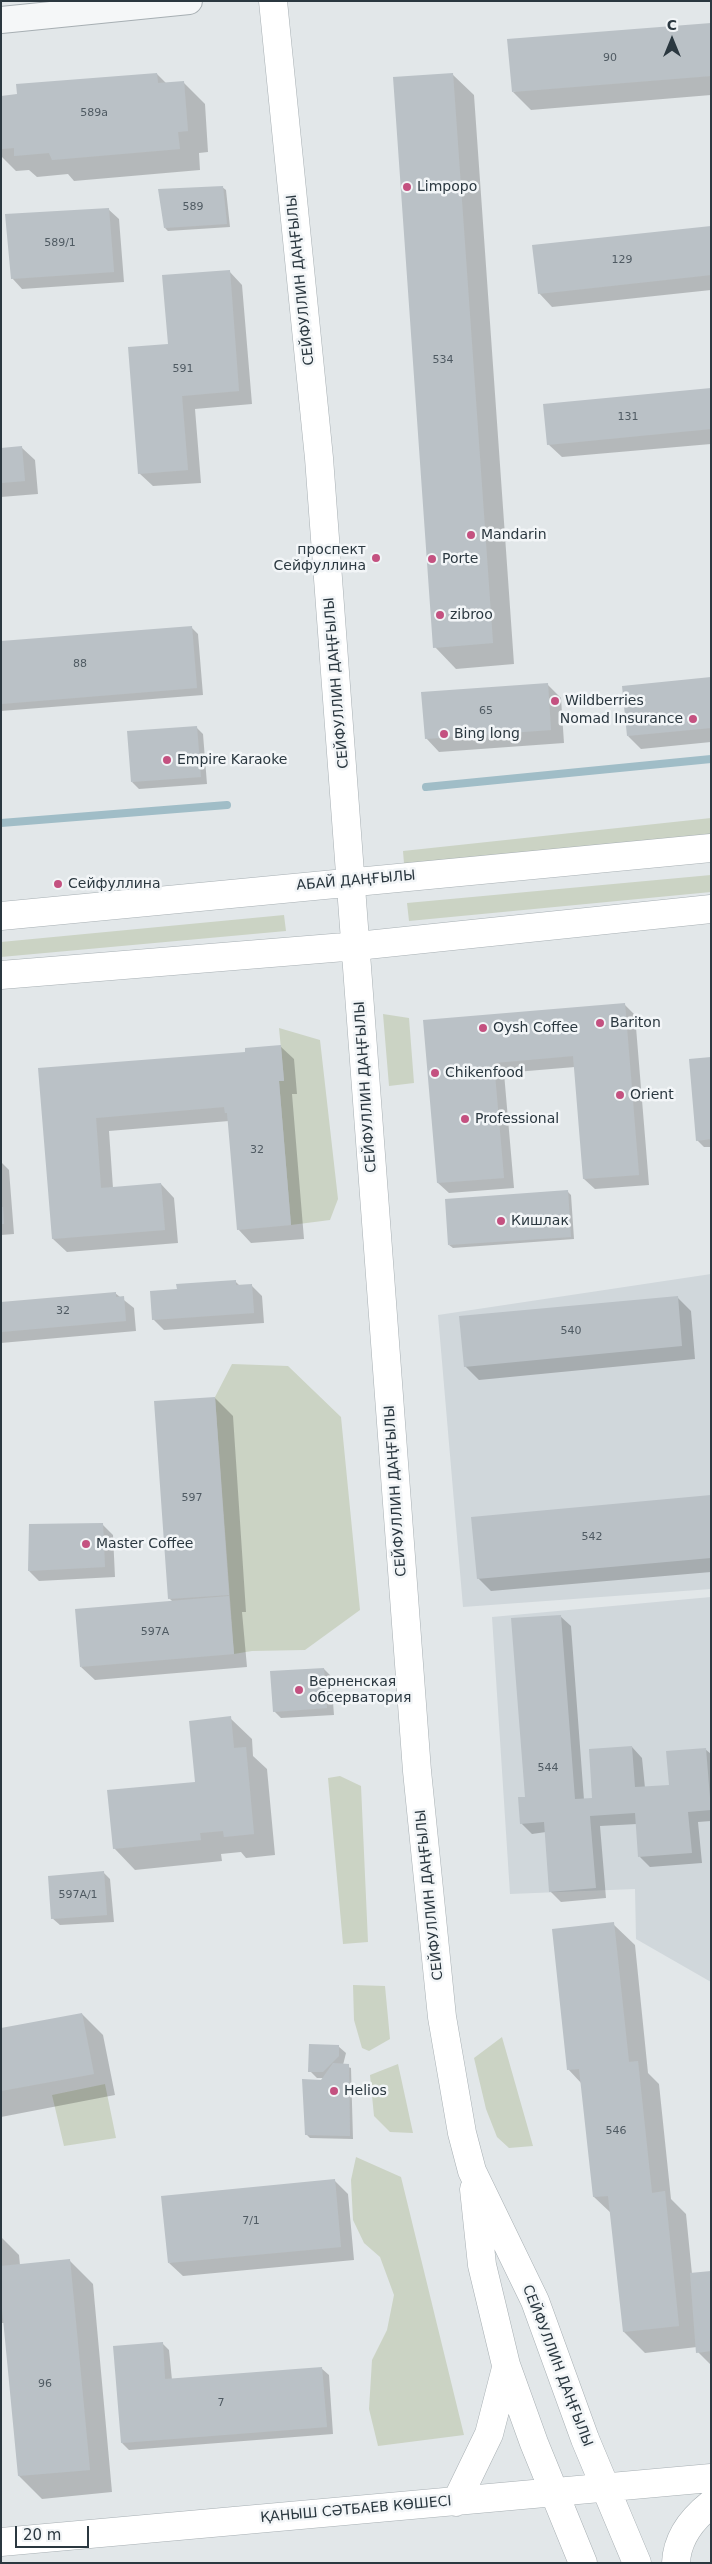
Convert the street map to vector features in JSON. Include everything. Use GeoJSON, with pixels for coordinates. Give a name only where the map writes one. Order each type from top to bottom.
{"type":"FeatureCollection","features":[{"type":"Feature","properties":{"kind":"main road","name":"СЕЙФУЛЛИН ДАҢҒЫЛЫ"},"geometry":{"type":"LineString","coordinates":[[273,1],[318,448],[357,946],[417,1771],[442,2017],[462,2133],[472,2170],[482,2266],[506,2365],[516,2396],[583,2563]]}},
{"type":"Feature","properties":{"kind":"main road","name":"АБАЙ ДАҢҒЫЛЫ"},"geometry":{"type":"LineString","coordinates":[[1,916],[711,848]]}},
{"type":"Feature","properties":{"kind":"main road"},"geometry":{"type":"LineString","coordinates":[[1,975],[357,946],[711,909]]}},
{"type":"Feature","properties":{"kind":"main road","name":"СЕЙФУЛЛИН ДАҢҒЫЛЫ"},"geometry":{"type":"LineString","coordinates":[[472,2170],[535,2302],[604,2488],[638,2563]]}},
{"type":"Feature","properties":{"kind":"main road"},"geometry":{"type":"LineString","coordinates":[[456,2502],[489,2434],[506,2365]]}},
{"type":"Feature","properties":{"kind":"main road","name":"ҚАНЫШ СӘТБАЕВ КӨШЕСІ"},"geometry":{"type":"LineString","coordinates":[[1,2542],[711,2478]]}},
{"type":"Feature","properties":{"kind":"main road"},"geometry":{"type":"LineString","coordinates":[[676,2563],[683,2536],[696,2516],[711,2504]]}},
{"type":"Feature","properties":{"kind":"street"},"geometry":{"type":"LineString","coordinates":[[1,20],[189,1]]}},
{"type":"Feature","properties":{"kind":"shaded area"},"geometry":{"type":"Polygon","coordinates":[[[711,1274],[711,1589],[463,1607],[438,1315],[711,1274]]]}},
{"type":"Feature","properties":{"kind":"shaded area"},"geometry":{"type":"Polygon","coordinates":[[[711,1597],[711,1982],[636,1939],[635,1889],[510,1894],[492,1617],[711,1597]]]}},
{"type":"Feature","properties":{"kind":"green space"},"geometry":{"type":"Polygon","coordinates":[[[711,818],[711,848],[405,876],[403,851],[711,818]]]}},
{"type":"Feature","properties":{"kind":"green space"},"geometry":{"type":"Polygon","coordinates":[[[711,875],[711,892],[409,921],[407,903],[711,875]]]}},
{"type":"Feature","properties":{"kind":"green space"},"geometry":{"type":"Polygon","coordinates":[[[284,915],[286,931],[1,957],[1,942],[284,915]]]}},
{"type":"Feature","properties":{"kind":"green space"},"geometry":{"type":"Polygon","coordinates":[[[383,1014],[409,1018],[414,1083],[389,1086],[383,1014]]]}},
{"type":"Feature","properties":{"kind":"green space"},"geometry":{"type":"Polygon","coordinates":[[[279,1028],[320,1040],[338,1199],[330,1220],[291,1225],[279,1081],[284,1080],[279,1028]]]}},
{"type":"Feature","properties":{"kind":"green space"},"geometry":{"type":"Polygon","coordinates":[[[232,1364],[288,1366],[341,1417],[360,1610],[305,1650],[252,1651],[234,1654],[215,1397],[232,1364]]]}},
{"type":"Feature","properties":{"kind":"green space"},"geometry":{"type":"Polygon","coordinates":[[[340,1776],[361,1786],[368,1942],[343,1944],[328,1778],[340,1776]]]}},
{"type":"Feature","properties":{"kind":"green space"},"geometry":{"type":"Polygon","coordinates":[[[353,1985],[385,1986],[390,2039],[369,2051],[362,2048],[354,2020],[353,1985]]]}},
{"type":"Feature","properties":{"kind":"green space"},"geometry":{"type":"Polygon","coordinates":[[[502,2037],[533,2146],[509,2148],[497,2137],[486,2109],[474,2058],[502,2037]]]}},
{"type":"Feature","properties":{"kind":"green space"},"geometry":{"type":"Polygon","coordinates":[[[398,2064],[413,2133],[390,2132],[374,2116],[370,2075],[398,2064]]]}},
{"type":"Feature","properties":{"kind":"green space"},"geometry":{"type":"Polygon","coordinates":[[[105,2084],[116,2138],[64,2146],[52,2095],[105,2084]]]}},
{"type":"Feature","properties":{"kind":"green space"},"geometry":{"type":"Polygon","coordinates":[[[356,2157],[401,2177],[464,2435],[378,2446],[369,2409],[372,2360],[387,2330],[394,2295],[380,2257],[364,2243],[353,2220],[351,2180],[356,2157]]]}},
{"type":"Feature","properties":{"kind":"building"},"geometry":{"type":"Polygon","coordinates":[[[711,23],[711,76],[512,92],[507,39],[711,23]]]}},
{"type":"Feature","properties":{"kind":"building"},"geometry":{"type":"Polygon","coordinates":[[[157,73],[158,83],[184,81],[188,131],[178,132],[180,149],[52,160],[49,153],[14,156],[14,148],[1,149],[1,96],[17,94],[16,84],[157,73]]]}},
{"type":"Feature","properties":{"kind":"building"},"geometry":{"type":"Polygon","coordinates":[[[453,73],[493,643],[433,648],[393,77],[453,73]]]}},
{"type":"Feature","properties":{"kind":"building"},"geometry":{"type":"Polygon","coordinates":[[[223,186],[227,224],[164,228],[158,189],[223,186]]]}},
{"type":"Feature","properties":{"kind":"building"},"geometry":{"type":"Polygon","coordinates":[[[109,208],[114,272],[11,279],[5,214],[109,208]]]}},
{"type":"Feature","properties":{"kind":"building"},"geometry":{"type":"Polygon","coordinates":[[[711,226],[711,275],[538,294],[532,245],[711,226]]]}},
{"type":"Feature","properties":{"kind":"building"},"geometry":{"type":"Polygon","coordinates":[[[230,270],[239,391],[182,396],[188,470],[138,474],[128,347],[168,344],[162,275],[230,270]]]}},
{"type":"Feature","properties":{"kind":"building"},"geometry":{"type":"Polygon","coordinates":[[[711,388],[711,429],[547,445],[543,404],[711,388]]]}},
{"type":"Feature","properties":{"kind":"building"},"geometry":{"type":"Polygon","coordinates":[[[22,446],[25,481],[1,483],[1,448],[22,446]]]}},
{"type":"Feature","properties":{"kind":"building"},"geometry":{"type":"Polygon","coordinates":[[[192,626],[197,688],[1,704],[1,641],[192,626]]]}},
{"type":"Feature","properties":{"kind":"building"},"geometry":{"type":"Polygon","coordinates":[[[711,677],[711,728],[627,736],[622,686],[711,677]]]}},
{"type":"Feature","properties":{"kind":"building"},"geometry":{"type":"Polygon","coordinates":[[[548,683],[551,730],[425,739],[421,692],[548,683]]]}},
{"type":"Feature","properties":{"kind":"building"},"geometry":{"type":"Polygon","coordinates":[[[197,726],[201,777],[131,782],[127,731],[197,726]]]}},
{"type":"Feature","properties":{"kind":"building","name":"Professional"},"geometry":{"type":"Polygon","coordinates":[[[625,1003],[639,1175],[583,1179],[573,1056],[494,1063],[504,1178],[437,1183],[423,1020],[625,1003]]]}},
{"type":"Feature","properties":{"kind":"building"},"geometry":{"type":"Polygon","coordinates":[[[281,1045],[284,1081],[279,1081],[291,1225],[237,1230],[227,1113],[225,1113],[224,1107],[96,1118],[101,1188],[161,1183],[165,1230],[52,1239],[38,1068],[245,1052],[245,1048],[281,1045]]]}},
{"type":"Feature","properties":{"kind":"building"},"geometry":{"type":"Polygon","coordinates":[[[711,1057],[711,1139],[696,1141],[689,1059],[711,1057]]]}},
{"type":"Feature","properties":{"kind":"building"},"geometry":{"type":"Polygon","coordinates":[[[568,1190],[571,1237],[448,1245],[445,1199],[568,1190]]]}},
{"type":"Feature","properties":{"kind":"building"},"geometry":{"type":"Polygon","coordinates":[[[1,1207],[3,1207],[4,1224],[1,1224],[1,1207]]]}},
{"type":"Feature","properties":{"kind":"building"},"geometry":{"type":"Polygon","coordinates":[[[236,1280],[236,1285],[252,1284],[254,1313],[152,1320],[150,1291],[177,1289],[176,1284],[236,1280]]]}},
{"type":"Feature","properties":{"kind":"building"},"geometry":{"type":"Polygon","coordinates":[[[116,1292],[116,1297],[124,1296],[126,1321],[1,1332],[1,1302],[116,1292]]]}},
{"type":"Feature","properties":{"kind":"building"},"geometry":{"type":"Polygon","coordinates":[[[678,1296],[682,1346],[464,1367],[459,1316],[678,1296]]]}},
{"type":"Feature","properties":{"kind":"building"},"geometry":{"type":"Polygon","coordinates":[[[215,1397],[229,1595],[168,1599],[154,1401],[215,1397]]]}},
{"type":"Feature","properties":{"kind":"building"},"geometry":{"type":"Polygon","coordinates":[[[711,1495],[711,1558],[477,1579],[471,1517],[711,1495]]]}},
{"type":"Feature","properties":{"kind":"building"},"geometry":{"type":"Polygon","coordinates":[[[103,1523],[105,1567],[28,1571],[29,1524],[103,1523]]]}},
{"type":"Feature","properties":{"kind":"building"},"geometry":{"type":"Polygon","coordinates":[[[229,1596],[234,1654],[80,1667],[75,1609],[229,1596]]]}},
{"type":"Feature","properties":{"kind":"building"},"geometry":{"type":"Polygon","coordinates":[[[561,1615],[575,1799],[592,1798],[589,1749],[632,1746],[635,1787],[669,1785],[666,1751],[706,1748],[711,1810],[688,1812],[692,1853],[638,1857],[635,1813],[590,1816],[596,1888],[549,1892],[544,1822],[520,1824],[518,1797],[525,1797],[511,1618],[561,1615]]]}},
{"type":"Feature","properties":{"kind":"building","name":"Верненская обсерватория"},"geometry":{"type":"Polygon","coordinates":[[[324,1668],[327,1708],[273,1712],[270,1671],[324,1668]]]}},
{"type":"Feature","properties":{"kind":"building"},"geometry":{"type":"Polygon","coordinates":[[[231,1716],[234,1748],[246,1747],[254,1834],[224,1837],[223,1831],[200,1833],[201,1840],[113,1849],[107,1790],[195,1782],[189,1721],[231,1716]]]}},
{"type":"Feature","properties":{"kind":"building"},"geometry":{"type":"Polygon","coordinates":[[[104,1871],[107,1915],[51,1919],[48,1876],[104,1871]]]}},
{"type":"Feature","properties":{"kind":"building"},"geometry":{"type":"Polygon","coordinates":[[[614,1922],[629,2062],[638,2061],[652,2193],[665,2191],[679,2326],[623,2332],[608,2196],[593,2197],[579,2069],[567,2070],[552,1929],[614,1922]]]}},
{"type":"Feature","properties":{"kind":"building"},"geometry":{"type":"Polygon","coordinates":[[[82,2013],[94,2074],[1,2091],[1,2028],[82,2013]]]}},
{"type":"Feature","properties":{"kind":"building"},"geometry":{"type":"Polygon","coordinates":[[[309,2044],[339,2045],[339,2056],[323,2072],[308,2072],[309,2044]]]}},
{"type":"Feature","properties":{"kind":"building"},"geometry":{"type":"Polygon","coordinates":[[[333,2063],[349,2064],[350,2136],[305,2135],[302,2079],[321,2080],[333,2063]]]}},
{"type":"Feature","properties":{"kind":"building"},"geometry":{"type":"Polygon","coordinates":[[[335,2179],[341,2247],[168,2263],[161,2196],[335,2179]]]}},
{"type":"Feature","properties":{"kind":"building"},"geometry":{"type":"Polygon","coordinates":[[[70,2259],[90,2470],[18,2476],[1,2298],[1,2266],[70,2259]]]}},
{"type":"Feature","properties":{"kind":"building"},"geometry":{"type":"Polygon","coordinates":[[[711,2271],[711,2351],[696,2353],[690,2273],[711,2271]]]}},
{"type":"Feature","properties":{"kind":"building"},"geometry":{"type":"Polygon","coordinates":[[[163,2342],[165,2379],[322,2367],[327,2427],[121,2443],[113,2346],[163,2342]]]}},
{"type":"Feature","properties":{"kind":"waterway"},"geometry":{"type":"LineString","coordinates":[[426,787],[711,759]]}},
{"type":"Feature","properties":{"kind":"waterway"},"geometry":{"type":"LineString","coordinates":[[1,823],[227,805]]}},
{"type":"Feature","properties":{"kind":"place","name":"Limpopo"},"geometry":{"type":"Point","coordinates":[407,187]}},
{"type":"Feature","properties":{"kind":"place","name":"Mandarin"},"geometry":{"type":"Point","coordinates":[471,535]}},
{"type":"Feature","properties":{"kind":"place","name":"проспект Сейфуллина"},"geometry":{"type":"Point","coordinates":[376,558]}},
{"type":"Feature","properties":{"kind":"place","name":"Porte"},"geometry":{"type":"Point","coordinates":[432,559]}},
{"type":"Feature","properties":{"kind":"place","name":"zibroo"},"geometry":{"type":"Point","coordinates":[440,615]}},
{"type":"Feature","properties":{"kind":"place","name":"Wildberries"},"geometry":{"type":"Point","coordinates":[555,701]}},
{"type":"Feature","properties":{"kind":"place","name":"Nomad Insurance"},"geometry":{"type":"Point","coordinates":[693,719]}},
{"type":"Feature","properties":{"kind":"place","name":"Bing long"},"geometry":{"type":"Point","coordinates":[444,734]}},
{"type":"Feature","properties":{"kind":"place","name":"Empire Karaoke"},"geometry":{"type":"Point","coordinates":[167,760]}},
{"type":"Feature","properties":{"kind":"place","name":"Сейфуллина"},"geometry":{"type":"Point","coordinates":[58,884]}},
{"type":"Feature","properties":{"kind":"place","name":"Bariton"},"geometry":{"type":"Point","coordinates":[600,1023]}},
{"type":"Feature","properties":{"kind":"place","name":"Oysh Coffee"},"geometry":{"type":"Point","coordinates":[483,1028]}},
{"type":"Feature","properties":{"kind":"place","name":"Chikenfood"},"geometry":{"type":"Point","coordinates":[435,1073]}},
{"type":"Feature","properties":{"kind":"place","name":"Orient"},"geometry":{"type":"Point","coordinates":[620,1095]}},
{"type":"Feature","properties":{"kind":"place","name":"Professional"},"geometry":{"type":"Point","coordinates":[465,1119]}},
{"type":"Feature","properties":{"kind":"place","name":"Кишлак"},"geometry":{"type":"Point","coordinates":[501,1221]}},
{"type":"Feature","properties":{"kind":"place","name":"Master Coffee"},"geometry":{"type":"Point","coordinates":[86,1544]}},
{"type":"Feature","properties":{"kind":"place","name":"Верненская обсерватория"},"geometry":{"type":"Point","coordinates":[299,1690]}},
{"type":"Feature","properties":{"kind":"place","name":"Helios"},"geometry":{"type":"Point","coordinates":[334,2091]}}]}
